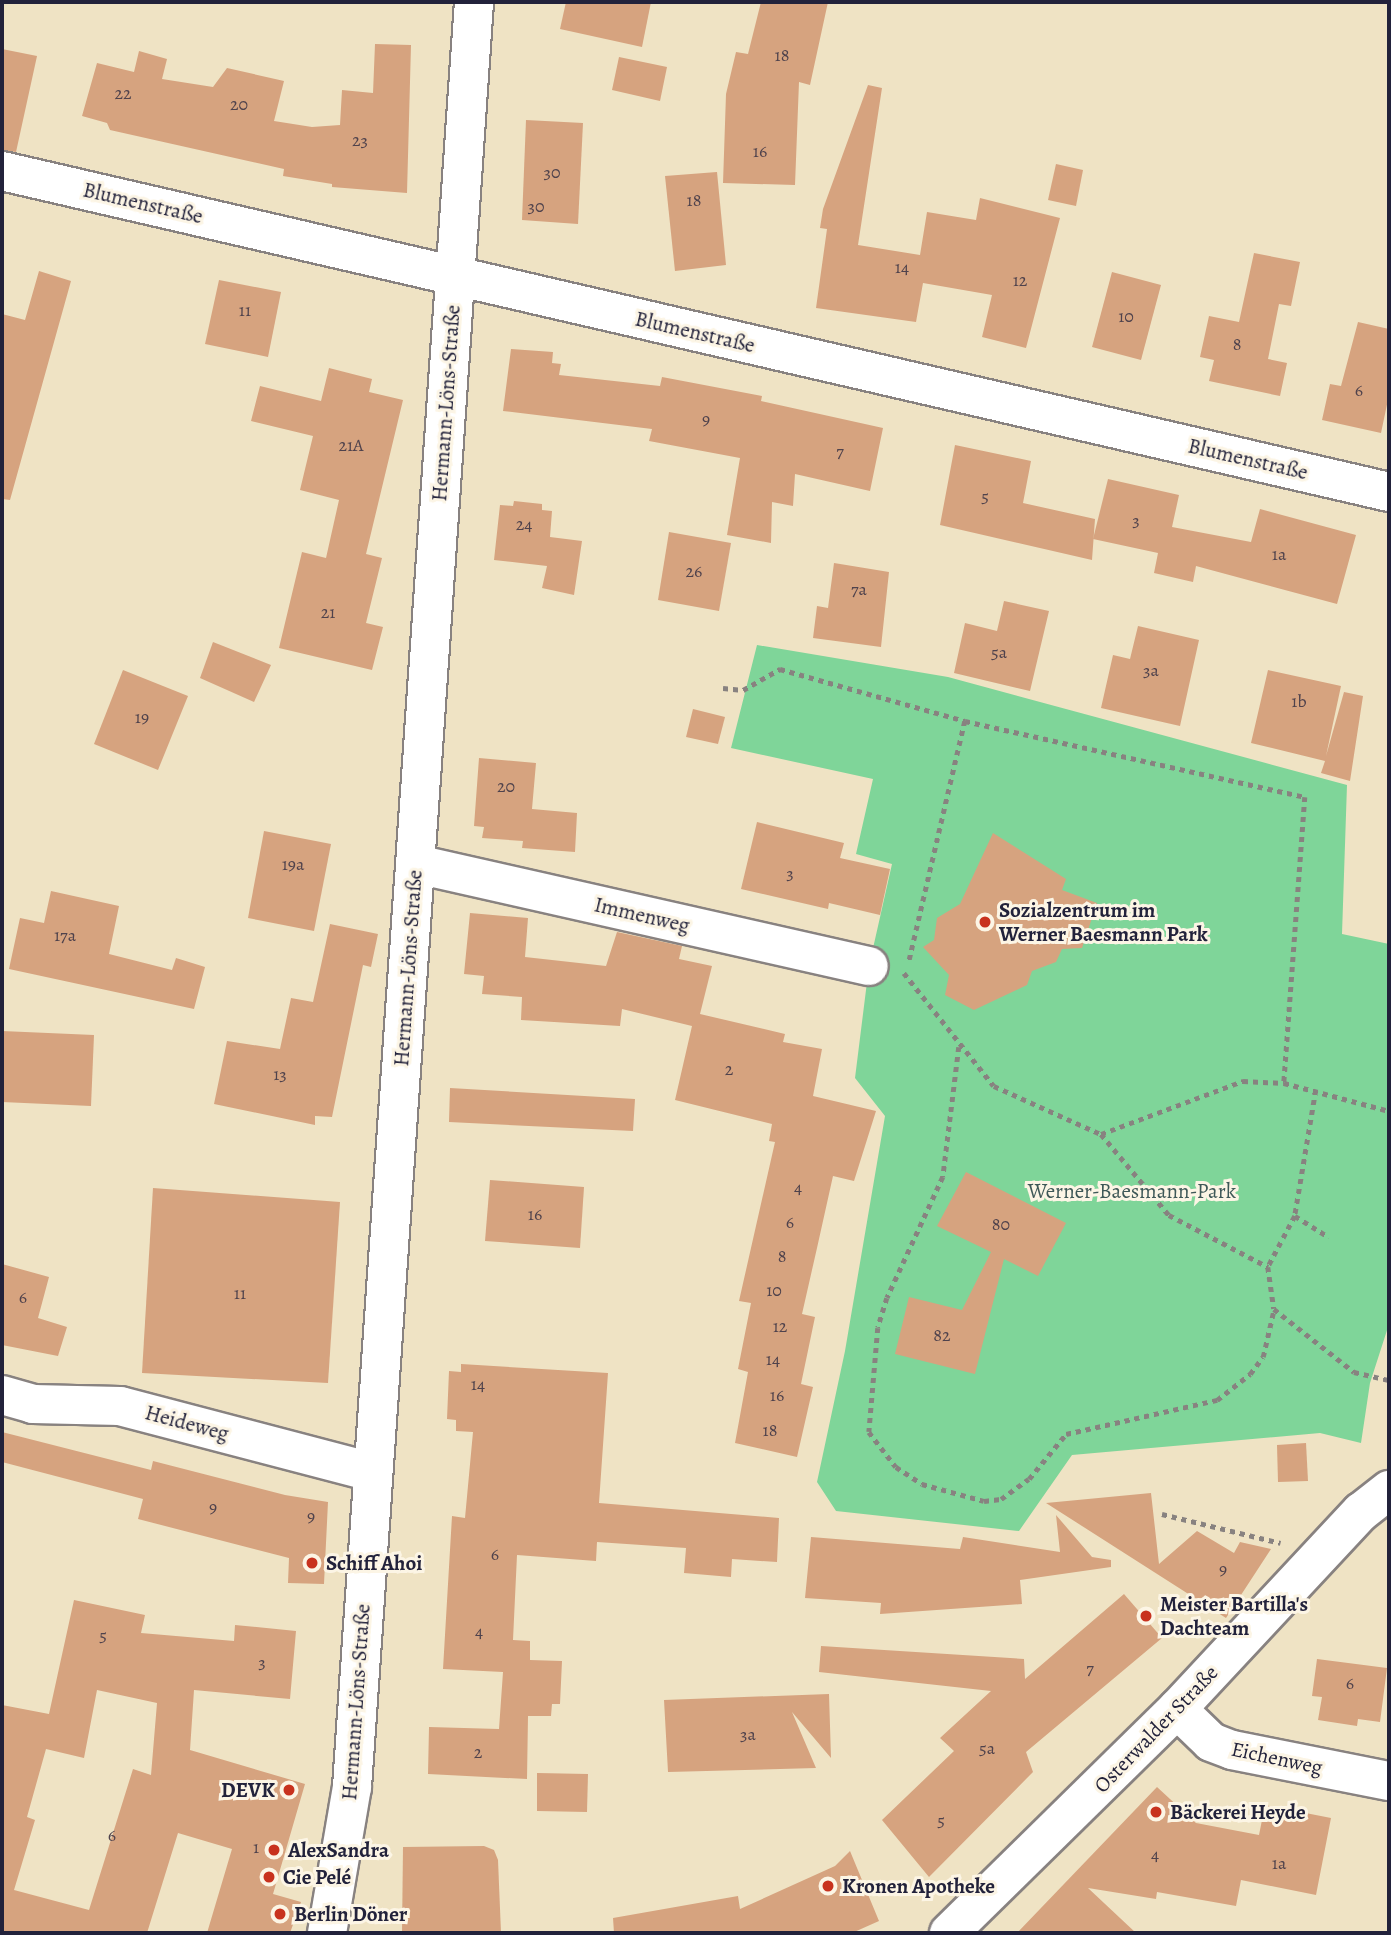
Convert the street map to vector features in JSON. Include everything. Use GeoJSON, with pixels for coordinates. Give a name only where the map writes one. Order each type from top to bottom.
{"type":"FeatureCollection","features":[{"type":"Feature","properties":{"kind":"street","name":"Hermann-Löns-Straße"},"geometry":{"type":"LineString","coordinates":[[327,1933],[352,1787],[370,1472],[416,864],[474,2]]}},
{"type":"Feature","properties":{"kind":"street","name":"Blumenstraße"},"geometry":{"type":"LineString","coordinates":[[2,171],[1389,492]]}},
{"type":"Feature","properties":{"kind":"street","name":"Immenweg"},"geometry":{"type":"LineString","coordinates":[[416,864],[869,967]]}},
{"type":"Feature","properties":{"kind":"street","name":"Heideweg"},"geometry":{"type":"LineString","coordinates":[[2,1395],[33,1404],[120,1406],[370,1472]]}},
{"type":"Feature","properties":{"kind":"street","name":"Osterwalder Straße"},"geometry":{"type":"LineString","coordinates":[[949,1933],[1177,1709],[1361,1512],[1389,1490]]}},
{"type":"Feature","properties":{"kind":"street","name":"Eichenweg"},"geometry":{"type":"LineString","coordinates":[[1177,1709],[1211,1742],[1232,1751],[1389,1781]]}},
{"type":"Feature","properties":{"kind":"path"},"geometry":{"type":"LineString","coordinates":[[723,688],[743,690],[780,669],[965,721],[1305,797],[1284,1083]]}},
{"type":"Feature","properties":{"kind":"path"},"geometry":{"type":"LineString","coordinates":[[906,974],[965,721]]}},
{"type":"Feature","properties":{"kind":"path"},"geometry":{"type":"LineString","coordinates":[[869,967],[906,974],[959,1047],[994,1086],[1101,1134],[1169,1215],[1268,1267]]}},
{"type":"Feature","properties":{"kind":"path"},"geometry":{"type":"LineString","coordinates":[[959,1047],[943,1177],[887,1298],[878,1328],[869,1432],[896,1467],[922,1484],[984,1500],[1001,1499],[1029,1479],[1066,1434],[1217,1400],[1250,1374],[1263,1357],[1274,1309],[1268,1267],[1295,1216],[1316,1090]]}},
{"type":"Feature","properties":{"kind":"path"},"geometry":{"type":"LineString","coordinates":[[1101,1134],[1242,1081],[1284,1083],[1389,1111]]}},
{"type":"Feature","properties":{"kind":"path"},"geometry":{"type":"LineString","coordinates":[[1295,1216],[1329,1237]]}},
{"type":"Feature","properties":{"kind":"path"},"geometry":{"type":"LineString","coordinates":[[1274,1309],[1354,1372],[1389,1380]]}},
{"type":"Feature","properties":{"kind":"path"},"geometry":{"type":"LineString","coordinates":[[1162,1514],[1283,1544]]}},
{"type":"Feature","properties":{"kind":"green space","name":"Werner-Baesmann-Park"},"geometry":{"type":"Polygon","coordinates":[[[757,645],[948,677],[1347,785],[1342,934],[1389,944],[1389,1324],[1370,1383],[1361,1443],[1320,1433],[1072,1455],[1019,1531],[836,1511],[817,1482],[845,1351],[885,1116],[855,1078],[869,966],[892,864],[856,854],[873,779],[731,748],[757,645]]]}},
{"type":"Feature","properties":{"kind":"building"},"geometry":{"type":"Polygon","coordinates":[[[566,2],[651,2],[642,47],[560,29],[566,2]]]}},
{"type":"Feature","properties":{"kind":"building"},"geometry":{"type":"Polygon","coordinates":[[[761,2],[828,2],[810,85],[799,82],[795,185],[723,183],[726,94],[736,52],[748,54],[761,2]]]}},
{"type":"Feature","properties":{"kind":"building"},"geometry":{"type":"Polygon","coordinates":[[[375,44],[411,45],[407,193],[332,187],[332,184],[283,176],[284,169],[110,130],[107,123],[82,116],[97,63],[134,72],[139,51],[167,59],[162,79],[213,87],[227,68],[284,81],[274,121],[312,127],[340,125],[342,90],[373,93],[375,44]]]}},
{"type":"Feature","properties":{"kind":"building"},"geometry":{"type":"Polygon","coordinates":[[[2,49],[37,56],[16,152],[2,150],[2,49]]]}},
{"type":"Feature","properties":{"kind":"building"},"geometry":{"type":"Polygon","coordinates":[[[619,57],[667,67],[660,101],[612,90],[619,57]]]}},
{"type":"Feature","properties":{"kind":"building"},"geometry":{"type":"Polygon","coordinates":[[[868,85],[882,88],[858,245],[920,255],[927,212],[976,220],[980,198],[1060,218],[1026,348],[982,337],[992,295],[923,283],[916,322],[816,308],[827,229],[820,228],[823,209],[868,85]]]}},
{"type":"Feature","properties":{"kind":"building"},"geometry":{"type":"Polygon","coordinates":[[[526,120],[583,123],[578,224],[522,220],[526,120]]]}},
{"type":"Feature","properties":{"kind":"building"},"geometry":{"type":"Polygon","coordinates":[[[1056,164],[1083,170],[1076,206],[1048,200],[1056,164]]]}},
{"type":"Feature","properties":{"kind":"building"},"geometry":{"type":"Polygon","coordinates":[[[717,172],[726,265],[675,271],[665,176],[717,172]]]}},
{"type":"Feature","properties":{"kind":"building"},"geometry":{"type":"Polygon","coordinates":[[[1254,253],[1300,262],[1291,306],[1279,304],[1268,359],[1287,363],[1280,396],[1209,381],[1214,360],[1200,357],[1209,316],[1239,322],[1254,253]]]}},
{"type":"Feature","properties":{"kind":"building"},"geometry":{"type":"Polygon","coordinates":[[[39,271],[71,281],[10,500],[2,499],[2,314],[25,320],[39,271]]]}},
{"type":"Feature","properties":{"kind":"building"},"geometry":{"type":"Polygon","coordinates":[[[1112,272],[1161,285],[1141,360],[1092,347],[1112,272]]]}},
{"type":"Feature","properties":{"kind":"building"},"geometry":{"type":"Polygon","coordinates":[[[219,280],[281,292],[268,357],[205,344],[219,280]]]}},
{"type":"Feature","properties":{"kind":"building"},"geometry":{"type":"Polygon","coordinates":[[[1358,322],[1389,329],[1389,395],[1381,433],[1322,420],[1330,384],[1341,386],[1358,322]]]}},
{"type":"Feature","properties":{"kind":"building"},"geometry":{"type":"Polygon","coordinates":[[[511,349],[553,352],[552,363],[561,364],[559,375],[660,386],[662,377],[762,396],[761,401],[883,428],[870,491],[795,474],[793,506],[772,502],[771,543],[727,535],[740,458],[649,441],[652,429],[503,411],[511,349]]]}},
{"type":"Feature","properties":{"kind":"building"},"geometry":{"type":"Polygon","coordinates":[[[329,368],[372,379],[369,392],[403,400],[366,554],[382,558],[366,623],[383,627],[372,670],[279,648],[302,552],[326,558],[339,500],[300,490],[313,436],[251,421],[260,386],[321,401],[329,368]]]}},
{"type":"Feature","properties":{"kind":"building"},"geometry":{"type":"Polygon","coordinates":[[[955,445],[1031,461],[1023,503],[1095,519],[1092,560],[940,525],[955,445]]]}},
{"type":"Feature","properties":{"kind":"building"},"geometry":{"type":"Polygon","coordinates":[[[1108,479],[1179,495],[1172,527],[1251,542],[1260,509],[1356,535],[1337,604],[1196,566],[1193,582],[1154,573],[1158,553],[1093,539],[1108,479]]]}},
{"type":"Feature","properties":{"kind":"building"},"geometry":{"type":"Polygon","coordinates":[[[514,501],[542,504],[542,510],[552,511],[550,537],[582,541],[574,595],[542,588],[547,566],[494,560],[500,505],[513,506],[514,501]]]}},
{"type":"Feature","properties":{"kind":"building"},"geometry":{"type":"Polygon","coordinates":[[[669,532],[731,543],[719,611],[658,600],[669,532]]]}},
{"type":"Feature","properties":{"kind":"building"},"geometry":{"type":"Polygon","coordinates":[[[834,563],[889,572],[881,647],[813,638],[817,606],[828,608],[834,563]]]}},
{"type":"Feature","properties":{"kind":"building"},"geometry":{"type":"Polygon","coordinates":[[[1004,601],[1049,611],[1030,691],[954,673],[965,623],[997,631],[1004,601]]]}},
{"type":"Feature","properties":{"kind":"building"},"geometry":{"type":"Polygon","coordinates":[[[1138,626],[1199,640],[1180,726],[1101,708],[1113,655],[1130,659],[1138,626]]]}},
{"type":"Feature","properties":{"kind":"building"},"geometry":{"type":"Polygon","coordinates":[[[213,642],[271,665],[254,702],[200,678],[213,642]]]}},
{"type":"Feature","properties":{"kind":"building"},"geometry":{"type":"Polygon","coordinates":[[[123,670],[188,696],[158,770],[94,744],[123,670]]]}},
{"type":"Feature","properties":{"kind":"building"},"geometry":{"type":"Polygon","coordinates":[[[1268,670],[1341,686],[1326,756],[1344,692],[1363,696],[1350,781],[1321,773],[1325,761],[1251,743],[1268,670]]]}},
{"type":"Feature","properties":{"kind":"building"},"geometry":{"type":"Polygon","coordinates":[[[693,709],[725,717],[718,744],[686,737],[693,709]]]}},
{"type":"Feature","properties":{"kind":"building"},"geometry":{"type":"Polygon","coordinates":[[[479,758],[536,763],[532,809],[577,813],[575,852],[522,848],[523,841],[482,838],[484,827],[474,826],[479,758]]]}},
{"type":"Feature","properties":{"kind":"building"},"geometry":{"type":"Polygon","coordinates":[[[757,822],[844,843],[840,858],[890,869],[880,915],[829,903],[828,909],[741,889],[757,822]]]}},
{"type":"Feature","properties":{"kind":"building"},"geometry":{"type":"Polygon","coordinates":[[[264,831],[331,844],[314,931],[248,918],[264,831]]]}},
{"type":"Feature","properties":{"kind":"building","name":"Sozialzentrum im Werner Baesmann Park"},"geometry":{"type":"Polygon","coordinates":[[[993,833],[1066,879],[1062,890],[1097,903],[1082,948],[1062,949],[1056,962],[1032,971],[1027,985],[974,1010],[945,995],[949,975],[923,947],[934,940],[937,918],[960,904],[993,833]]]}},
{"type":"Feature","properties":{"kind":"building"},"geometry":{"type":"Polygon","coordinates":[[[51,891],[119,906],[109,954],[172,970],[176,958],[205,967],[194,1009],[9,969],[20,918],[44,923],[51,891]]]}},
{"type":"Feature","properties":{"kind":"building"},"geometry":{"type":"Polygon","coordinates":[[[470,913],[528,918],[525,957],[606,966],[617,932],[682,946],[679,959],[712,966],[700,1014],[785,1034],[783,1042],[822,1049],[813,1096],[876,1111],[854,1181],[833,1176],[802,1314],[815,1317],[801,1384],[813,1387],[797,1457],[735,1443],[748,1372],[738,1369],[751,1303],[739,1301],[775,1142],[769,1141],[772,1124],[675,1100],[692,1026],[622,1009],[620,1026],[521,1020],[522,997],[482,994],[484,976],[464,974],[470,913]]]}},
{"type":"Feature","properties":{"kind":"building"},"geometry":{"type":"Polygon","coordinates":[[[330,924],[378,934],[371,967],[363,965],[332,1117],[315,1116],[315,1125],[214,1104],[227,1041],[280,1049],[291,998],[313,1002],[330,924]]]}},
{"type":"Feature","properties":{"kind":"building"},"geometry":{"type":"Polygon","coordinates":[[[2,1031],[94,1035],[91,1106],[2,1102],[2,1031]]]}},
{"type":"Feature","properties":{"kind":"building"},"geometry":{"type":"Polygon","coordinates":[[[450,1088],[635,1099],[633,1131],[449,1122],[450,1088]]]}},
{"type":"Feature","properties":{"kind":"building"},"geometry":{"type":"Polygon","coordinates":[[[966,1172],[1066,1223],[1038,1276],[1004,1259],[975,1374],[895,1354],[909,1297],[962,1310],[991,1252],[937,1226],[966,1172]]]}},
{"type":"Feature","properties":{"kind":"building"},"geometry":{"type":"Polygon","coordinates":[[[490,1180],[584,1187],[580,1248],[485,1241],[490,1180]]]}},
{"type":"Feature","properties":{"kind":"building"},"geometry":{"type":"Polygon","coordinates":[[[153,1188],[340,1202],[328,1383],[142,1373],[153,1188]]]}},
{"type":"Feature","properties":{"kind":"building"},"geometry":{"type":"Polygon","coordinates":[[[2,1264],[49,1277],[38,1318],[67,1327],[58,1356],[2,1345],[2,1264]]]}},
{"type":"Feature","properties":{"kind":"building"},"geometry":{"type":"Polygon","coordinates":[[[461,1364],[608,1373],[599,1503],[779,1518],[777,1562],[732,1559],[731,1577],[684,1573],[686,1548],[597,1542],[596,1561],[517,1555],[513,1640],[530,1641],[530,1660],[562,1661],[560,1704],[552,1704],[551,1716],[528,1716],[527,1779],[428,1774],[429,1727],[499,1729],[503,1672],[443,1669],[452,1516],[465,1518],[473,1432],[456,1431],[456,1420],[447,1419],[449,1371],[461,1372],[461,1364]]]}},
{"type":"Feature","properties":{"kind":"building"},"geometry":{"type":"Polygon","coordinates":[[[2,1432],[151,1470],[153,1461],[285,1495],[328,1502],[324,1584],[288,1583],[289,1558],[138,1519],[143,1499],[2,1462],[2,1432]]]}},
{"type":"Feature","properties":{"kind":"building"},"geometry":{"type":"Polygon","coordinates":[[[1306,1443],[1308,1481],[1278,1482],[1277,1445],[1306,1443]]]}},
{"type":"Feature","properties":{"kind":"building"},"geometry":{"type":"Polygon","coordinates":[[[1151,1493],[1159,1564],[1197,1531],[1234,1553],[1240,1542],[1271,1549],[1226,1618],[1046,1503],[1151,1493]]]}},
{"type":"Feature","properties":{"kind":"building"},"geometry":{"type":"Polygon","coordinates":[[[1056,1515],[1092,1557],[1111,1560],[1111,1567],[1020,1580],[1022,1604],[880,1614],[881,1603],[805,1598],[811,1537],[960,1549],[963,1537],[1060,1552],[1056,1515]]]}},
{"type":"Feature","properties":{"kind":"building"},"geometry":{"type":"Polygon","coordinates":[[[1124,1594],[1162,1638],[1026,1752],[1033,1772],[929,1877],[882,1820],[954,1751],[940,1738],[991,1691],[819,1672],[821,1646],[1024,1659],[1025,1679],[1124,1594]]]}},
{"type":"Feature","properties":{"kind":"building"},"geometry":{"type":"Polygon","coordinates":[[[74,1600],[145,1615],[141,1633],[234,1641],[235,1625],[296,1631],[290,1699],[194,1690],[190,1750],[305,1784],[273,1894],[301,1902],[290,1933],[207,1933],[232,1849],[178,1833],[147,1933],[2,1933],[2,1705],[49,1714],[74,1600]],[[97,1690],[84,1758],[46,1749],[27,1817],[35,1820],[14,1890],[89,1910],[133,1769],[151,1775],[157,1703],[97,1690]]]}},
{"type":"Feature","properties":{"kind":"building"},"geometry":{"type":"Polygon","coordinates":[[[1317,1659],[1387,1668],[1380,1722],[1358,1719],[1357,1726],[1318,1720],[1322,1697],[1312,1696],[1317,1659]]]}},
{"type":"Feature","properties":{"kind":"building"},"geometry":{"type":"Polygon","coordinates":[[[829,1694],[831,1758],[792,1712],[816,1768],[668,1772],[664,1700],[829,1694]]]}},
{"type":"Feature","properties":{"kind":"building"},"geometry":{"type":"Polygon","coordinates":[[[537,1773],[588,1774],[587,1812],[537,1811],[537,1773]]]}},
{"type":"Feature","properties":{"kind":"building"},"geometry":{"type":"Polygon","coordinates":[[[1157,1787],[1196,1823],[1259,1835],[1265,1805],[1331,1818],[1316,1895],[1241,1880],[1236,1906],[1157,1892],[1156,1899],[1088,1888],[1136,1933],[1017,1933],[1157,1787]]]}},
{"type":"Feature","properties":{"kind":"building"},"geometry":{"type":"Polygon","coordinates":[[[484,1846],[494,1850],[498,1860],[501,1933],[402,1933],[403,1847],[484,1846]]]}},
{"type":"Feature","properties":{"kind":"building"},"geometry":{"type":"Polygon","coordinates":[[[850,1851],[879,1921],[852,1933],[614,1933],[613,1918],[738,1896],[740,1909],[835,1866],[850,1851]]]}},
{"type":"Feature","properties":{"kind":"place","name":"Sozialzentrum im Werner Baesmann Park"},"geometry":{"type":"Point","coordinates":[985,922]}},
{"type":"Feature","properties":{"kind":"place","name":"Schiff Ahoi"},"geometry":{"type":"Point","coordinates":[312,1563]}},
{"type":"Feature","properties":{"kind":"place","name":"Meister Bartilla's Dachteam"},"geometry":{"type":"Point","coordinates":[1146,1616]}},
{"type":"Feature","properties":{"kind":"place","name":"DEVK"},"geometry":{"type":"Point","coordinates":[289,1790]}},
{"type":"Feature","properties":{"kind":"place","name":"Bäckerei Heyde"},"geometry":{"type":"Point","coordinates":[1156,1812]}},
{"type":"Feature","properties":{"kind":"place","name":"AlexSandra"},"geometry":{"type":"Point","coordinates":[274,1850]}},
{"type":"Feature","properties":{"kind":"place","name":"Cie Pelé"},"geometry":{"type":"Point","coordinates":[269,1877]}},
{"type":"Feature","properties":{"kind":"place","name":"Kronen Apotheke"},"geometry":{"type":"Point","coordinates":[828,1886]}},
{"type":"Feature","properties":{"kind":"place","name":"Berlin Döner"},"geometry":{"type":"Point","coordinates":[280,1914]}}]}
